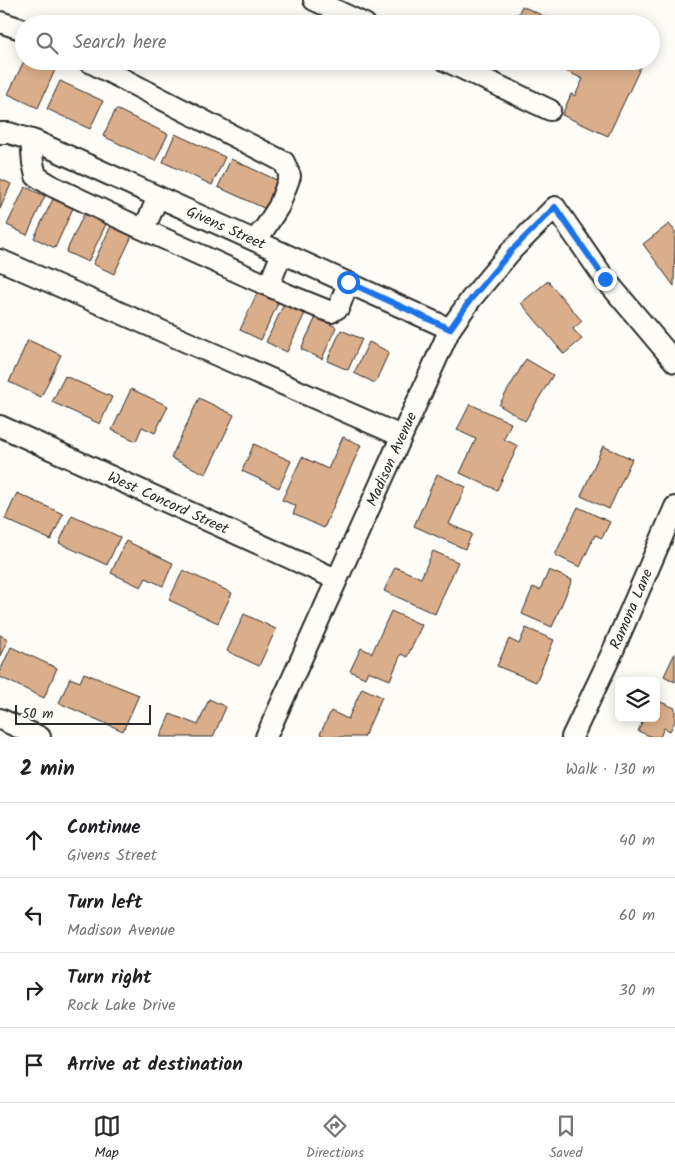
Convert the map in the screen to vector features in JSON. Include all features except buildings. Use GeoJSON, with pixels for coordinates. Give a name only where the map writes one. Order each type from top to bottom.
{"type":"FeatureCollection","features":[{"type":"Feature","properties":{"kind":"street"},"geometry":{"type":"LineString","coordinates":[[314,0],[346,15]]}},
{"type":"Feature","properties":{"kind":"street"},"geometry":{"type":"LineString","coordinates":[[0,22],[15,27]]}},
{"type":"Feature","properties":{"kind":"street"},"geometry":{"type":"LineString","coordinates":[[105,70],[284,162],[290,176],[280,206],[254,240]]}},
{"type":"Feature","properties":{"kind":"street"},"geometry":{"type":"LineString","coordinates":[[465,70],[550,110]]}},
{"type":"Feature","properties":{"kind":"street","name":"Givens Street"},"geometry":{"type":"LineString","coordinates":[[0,133],[9,133],[31,140],[450,329]]}},
{"type":"Feature","properties":{"kind":"street"},"geometry":{"type":"LineString","coordinates":[[31,140],[36,176],[52,186],[269,286],[331,312],[338,307],[348,282]]}},
{"type":"Feature","properties":{"kind":"street"},"geometry":{"type":"LineString","coordinates":[[144,229],[158,197]]}},
{"type":"Feature","properties":{"kind":"street","name":"Madison Avenue"},"geometry":{"type":"LineString","coordinates":[[266,737],[450,329],[471,299],[506,257],[555,207],[605,279],[675,362]]}},
{"type":"Feature","properties":{"kind":"street"},"geometry":{"type":"LineString","coordinates":[[269,286],[282,253]]}},
{"type":"Feature","properties":{"kind":"street"},"geometry":{"type":"LineString","coordinates":[[0,260],[401,436]]}},
{"type":"Feature","properties":{"kind":"street","name":"West Concord Street"},"geometry":{"type":"LineString","coordinates":[[0,426],[336,580]]}},
{"type":"Feature","properties":{"kind":"street","name":"Ramona Lane"},"geometry":{"type":"LineString","coordinates":[[572,737],[612,653],[675,507]]}},
{"type":"Feature","properties":{"kind":"street"},"geometry":{"type":"LineString","coordinates":[[0,719],[40,737]]}},
{"type":"Feature","properties":{"kind":"route"},"geometry":{"type":"LineString","coordinates":[[348,282],[450,329],[471,299],[512,250],[555,207],[605,279]]}}]}
